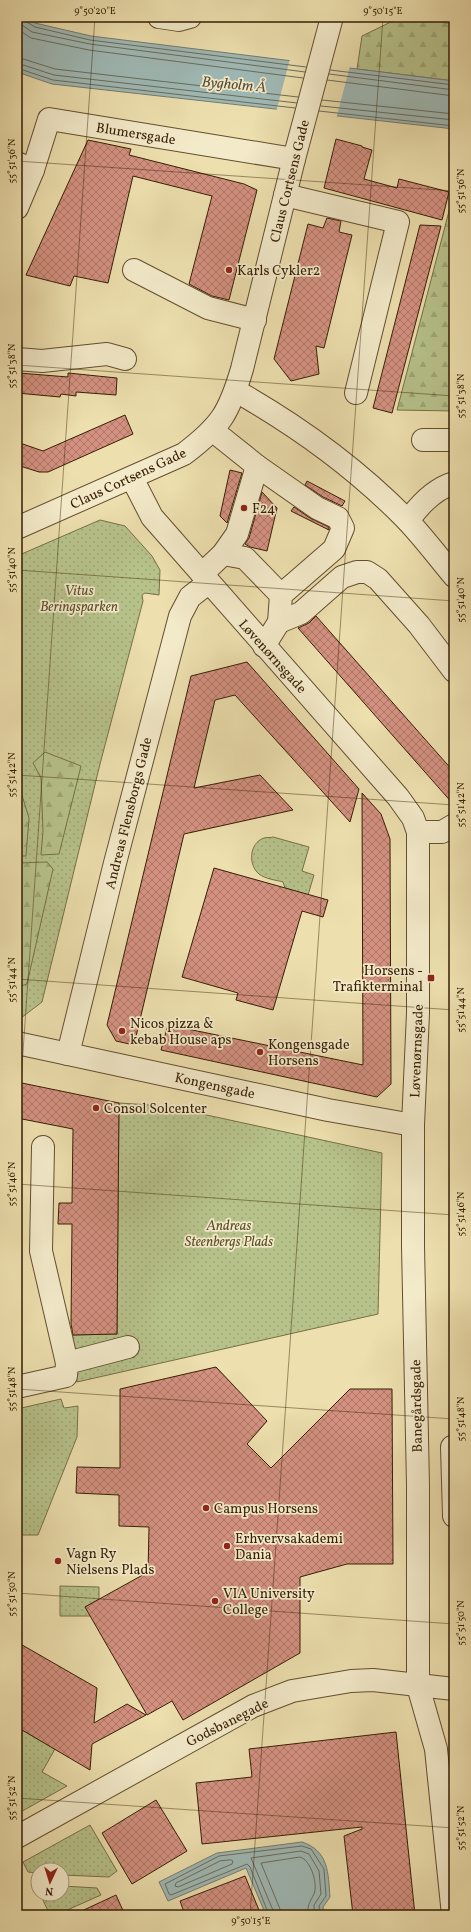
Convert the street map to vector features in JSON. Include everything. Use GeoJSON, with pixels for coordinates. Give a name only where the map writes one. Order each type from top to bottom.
{"type":"FeatureCollection","features":[{"type":"Feature","properties":{"kind":"street"},"geometry":{"type":"LineString","coordinates":[[159,17],[179,20],[190,17]]}},
{"type":"Feature","properties":{"kind":"street","name":"Claus Cortsens Gade"},"geometry":{"type":"LineString","coordinates":[[17,528],[184,454],[212,430],[222,418],[236,391],[255,320],[294,159],[332,17]]}},
{"type":"Feature","properties":{"kind":"street","name":"Blumersgade"},"geometry":{"type":"LineString","coordinates":[[25,166],[49,118],[294,159]]}},
{"type":"Feature","properties":{"kind":"street"},"geometry":{"type":"LineString","coordinates":[[17,208],[25,166]]}},
{"type":"Feature","properties":{"kind":"street"},"geometry":{"type":"LineString","coordinates":[[285,195],[398,222],[356,393]]}},
{"type":"Feature","properties":{"kind":"street"},"geometry":{"type":"LineString","coordinates":[[134,270],[208,308],[255,320]]}},
{"type":"Feature","properties":{"kind":"street"},"geometry":{"type":"LineString","coordinates":[[17,359],[42,361],[107,354],[126,359]]}},
{"type":"Feature","properties":{"kind":"street"},"geometry":{"type":"LineString","coordinates":[[236,391],[262,406],[330,452],[365,481],[408,521],[454,576]]}},
{"type":"Feature","properties":{"kind":"street"},"geometry":{"type":"LineString","coordinates":[[212,430],[257,466],[317,508],[338,518],[343,528],[334,549],[281,595],[279,622],[264,646]]}},
{"type":"Feature","properties":{"kind":"street"},"geometry":{"type":"LineString","coordinates":[[423,440],[454,440]]}},
{"type":"Feature","properties":{"kind":"street","name":"Andreas Flensborgs Gade"},"geometry":{"type":"LineString","coordinates":[[68,1054],[117,856],[180,616],[190,597],[237,534],[257,466]]}},
{"type":"Feature","properties":{"kind":"street","name":"Løvenørnsgade"},"geometry":{"type":"LineString","coordinates":[[132,478],[152,517],[398,798],[413,818],[418,832],[418,1013],[413,1125]]}},
{"type":"Feature","properties":{"kind":"street"},"geometry":{"type":"LineString","coordinates":[[408,521],[418,506],[440,487],[454,483]]}},
{"type":"Feature","properties":{"kind":"street"},"geometry":{"type":"LineString","coordinates":[[223,554],[245,558],[281,595]]}},
{"type":"Feature","properties":{"kind":"street"},"geometry":{"type":"LineString","coordinates":[[279,622],[300,614],[342,577],[357,572],[367,572],[378,579],[419,625],[454,671]]}},
{"type":"Feature","properties":{"kind":"street"},"geometry":{"type":"LineString","coordinates":[[418,832],[442,832],[454,825]]}},
{"type":"Feature","properties":{"kind":"street","name":"Kongensgade"},"geometry":{"type":"LineString","coordinates":[[17,1043],[328,1110],[413,1125]]}},
{"type":"Feature","properties":{"kind":"street","name":"Banegårdsgade"},"geometry":{"type":"LineString","coordinates":[[413,1125],[412,1246],[418,1447],[418,1686]]}},
{"type":"Feature","properties":{"kind":"street"},"geometry":{"type":"LineString","coordinates":[[43,1147],[41,1251],[66,1369]]}},
{"type":"Feature","properties":{"kind":"street"},"geometry":{"type":"LineString","coordinates":[[17,1387],[128,1347]]}},
{"type":"Feature","properties":{"kind":"street"},"geometry":{"type":"LineString","coordinates":[[418,1447],[453,1447],[454,1516]]}},
{"type":"Feature","properties":{"kind":"street","name":"Godsbanegade"},"geometry":{"type":"LineString","coordinates":[[17,1837],[253,1706],[292,1691],[373,1680],[454,1689]]}},
{"type":"Feature","properties":{"kind":"street"},"geometry":{"type":"LineString","coordinates":[[418,1686],[436,1749],[453,1915]]}},
{"type":"Feature","properties":{"kind":"green space"},"geometry":{"type":"Polygon","coordinates":[[[401,17],[425,17],[454,25],[454,81],[357,69],[362,36],[401,17]]]}},
{"type":"Feature","properties":{"kind":"green space"},"geometry":{"type":"Polygon","coordinates":[[[454,192],[454,411],[397,410],[454,192]]]}},
{"type":"Feature","properties":{"kind":"green space","name":"Vitus Beringsparken"},"geometry":{"type":"Polygon","coordinates":[[[100,520],[125,526],[152,556],[160,570],[159,595],[145,593],[142,595],[143,601],[100,764],[42,1002],[21,1018],[17,1018],[17,556],[100,520]]]}},
{"type":"Feature","properties":{"kind":"green space"},"geometry":{"type":"Polygon","coordinates":[[[45,752],[81,766],[59,854],[41,855],[43,831],[41,778],[33,763],[45,752]]]}},
{"type":"Feature","properties":{"kind":"green space"},"geometry":{"type":"Polygon","coordinates":[[[17,791],[21,792],[29,818],[26,856],[17,856],[17,791]]]}},
{"type":"Feature","properties":{"kind":"green space"},"geometry":{"type":"Polygon","coordinates":[[[273,837],[309,847],[302,871],[314,875],[308,895],[285,888],[283,882],[264,877],[255,870],[252,854],[255,844],[264,838],[273,837]]]}},
{"type":"Feature","properties":{"kind":"green space"},"geometry":{"type":"Polygon","coordinates":[[[47,862],[53,869],[27,984],[21,986],[17,980],[17,863],[47,862]]]}},
{"type":"Feature","properties":{"kind":"green space","name":"Andreas Steenbergs Plads"},"geometry":{"type":"Polygon","coordinates":[[[119,1103],[165,1106],[382,1153],[378,1314],[77,1382],[71,1335],[117,1334],[119,1103]]]}},
{"type":"Feature","properties":{"kind":"green space"},"geometry":{"type":"Polygon","coordinates":[[[61,1399],[64,1408],[78,1406],[77,1437],[38,1535],[17,1535],[17,1409],[61,1399]]]}},
{"type":"Feature","properties":{"kind":"green space"},"geometry":{"type":"Polygon","coordinates":[[[60,1586],[99,1587],[99,1599],[85,1607],[91,1616],[60,1616],[60,1586]]]}},
{"type":"Feature","properties":{"kind":"green space"},"geometry":{"type":"Polygon","coordinates":[[[17,1727],[55,1749],[42,1772],[67,1786],[17,1814],[17,1727]]]}},
{"type":"Feature","properties":{"kind":"green space"},"geometry":{"type":"Polygon","coordinates":[[[90,1825],[117,1871],[109,1877],[70,1875],[70,1862],[30,1862],[30,1872],[28,1872],[23,1862],[90,1825]]]}},
{"type":"Feature","properties":{"kind":"green space"},"geometry":{"type":"Polygon","coordinates":[[[70,1886],[97,1888],[101,1895],[56,1915],[50,1915],[44,1902],[70,1902],[70,1886]]]}},
{"type":"Feature","properties":{"kind":"water","name":"Bygholm Å"},"geometry":{"type":"Polygon","coordinates":[[[17,17],[25,17],[35,23],[91,36],[454,81],[454,129],[52,84],[17,72],[17,17]]]}},
{"type":"Feature","properties":{"kind":"water"},"geometry":{"type":"Polygon","coordinates":[[[302,1842],[311,1846],[317,1851],[325,1864],[329,1880],[330,1897],[323,1907],[324,1915],[266,1915],[246,1868],[168,1901],[159,1882],[217,1853],[302,1842]]]}},
{"type":"Feature","properties":{"kind":"pier"},"geometry":{"type":"Polygon","coordinates":[[[290,59],[350,66],[336,119],[276,112],[290,59]]]}},
{"type":"Feature","properties":{"kind":"building"},"geometry":{"type":"Polygon","coordinates":[[[336,139],[372,150],[364,179],[397,188],[399,179],[449,192],[442,220],[324,188],[336,139]]]}},
{"type":"Feature","properties":{"kind":"building"},"geometry":{"type":"Polygon","coordinates":[[[88,140],[131,149],[129,155],[244,184],[257,190],[229,300],[212,296],[189,284],[212,196],[133,176],[108,283],[74,276],[70,286],[26,275],[88,140]]]}},
{"type":"Feature","properties":{"kind":"building"},"geometry":{"type":"Polygon","coordinates":[[[327,218],[341,221],[339,232],[352,235],[324,348],[316,346],[319,374],[291,381],[274,359],[308,224],[323,228],[327,218]]]}},
{"type":"Feature","properties":{"kind":"building"},"geometry":{"type":"Polygon","coordinates":[[[420,225],[441,226],[392,413],[373,408],[420,225]]]}},
{"type":"Feature","properties":{"kind":"building"},"geometry":{"type":"Polygon","coordinates":[[[19,373],[68,377],[68,373],[117,378],[116,395],[76,392],[76,396],[61,394],[60,397],[17,393],[19,373]]]}},
{"type":"Feature","properties":{"kind":"building"},"geometry":{"type":"Polygon","coordinates":[[[125,415],[133,434],[48,472],[39,472],[17,465],[17,442],[43,451],[125,415]]]}},
{"type":"Feature","properties":{"kind":"building"},"geometry":{"type":"Polygon","coordinates":[[[230,470],[242,473],[227,523],[220,516],[230,470]]]}},
{"type":"Feature","properties":{"kind":"building"},"geometry":{"type":"Polygon","coordinates":[[[307,481],[345,501],[342,506],[323,497],[305,485],[307,481]]]}},
{"type":"Feature","properties":{"kind":"building"},"geometry":{"type":"Polygon","coordinates":[[[262,492],[277,508],[267,551],[250,547],[245,544],[249,538],[262,492]]]}},
{"type":"Feature","properties":{"kind":"building"},"geometry":{"type":"Polygon","coordinates":[[[294,507],[310,518],[329,527],[329,530],[291,511],[294,507]]]}},
{"type":"Feature","properties":{"kind":"building"},"geometry":{"type":"Polygon","coordinates":[[[316,616],[454,772],[454,805],[298,628],[309,623],[316,616]]]}},
{"type":"Feature","properties":{"kind":"building"},"geometry":{"type":"Polygon","coordinates":[[[247,662],[359,789],[350,822],[235,695],[215,700],[194,788],[260,775],[293,810],[184,834],[134,1045],[116,1041],[107,1025],[191,676],[247,662]]]}},
{"type":"Feature","properties":{"kind":"building"},"geometry":{"type":"Polygon","coordinates":[[[362,793],[381,814],[390,839],[391,1084],[377,1097],[161,1050],[168,1025],[363,1065],[362,793]]]}},
{"type":"Feature","properties":{"kind":"building"},"geometry":{"type":"Polygon","coordinates":[[[214,868],[328,900],[323,917],[302,911],[273,1010],[236,1000],[238,993],[182,977],[214,868]]]}},
{"type":"Feature","properties":{"kind":"building"},"geometry":{"type":"Polygon","coordinates":[[[17,1082],[119,1103],[117,1334],[73,1335],[71,1324],[72,1224],[58,1224],[59,1203],[72,1203],[73,1129],[17,1118],[17,1082]]]}},
{"type":"Feature","properties":{"kind":"building"},"geometry":{"type":"Polygon","coordinates":[[[216,1367],[267,1421],[247,1444],[271,1468],[350,1389],[392,1389],[393,1564],[347,1564],[300,1577],[300,1653],[183,1720],[172,1701],[147,1715],[85,1607],[148,1572],[149,1527],[119,1526],[119,1495],[76,1493],[77,1467],[120,1468],[120,1389],[216,1367]]]}},
{"type":"Feature","properties":{"kind":"building"},"geometry":{"type":"Polygon","coordinates":[[[17,1642],[97,1688],[94,1723],[127,1704],[146,1715],[92,1744],[90,1770],[17,1727],[17,1642]]]}},
{"type":"Feature","properties":{"kind":"building"},"geometry":{"type":"Polygon","coordinates":[[[396,1732],[415,1915],[353,1915],[344,1836],[362,1829],[362,1827],[202,1844],[196,1783],[252,1777],[249,1749],[396,1732]]]}},
{"type":"Feature","properties":{"kind":"building"},"geometry":{"type":"Polygon","coordinates":[[[156,1800],[187,1851],[132,1884],[102,1833],[156,1800]]]}},
{"type":"Feature","properties":{"kind":"building"},"geometry":{"type":"Polygon","coordinates":[[[245,1876],[261,1915],[185,1915],[180,1901],[245,1876]]]}},
{"type":"Feature","properties":{"kind":"building"},"geometry":{"type":"Polygon","coordinates":[[[116,1895],[125,1915],[73,1915],[116,1895]]]}},
{"type":"Feature","properties":{"kind":"place","name":"Karls Cykler2"},"geometry":{"type":"Point","coordinates":[229,270]}},
{"type":"Feature","properties":{"kind":"place","name":"F24"},"geometry":{"type":"Point","coordinates":[244,508]}},
{"type":"Feature","properties":{"kind":"place","name":"Horsens - Trafikterminal"},"geometry":{"type":"Point","coordinates":[431,978]}},
{"type":"Feature","properties":{"kind":"place","name":"Nicos pizza & kebab House aps"},"geometry":{"type":"Point","coordinates":[122,1031]}},
{"type":"Feature","properties":{"kind":"place","name":"Kongensgade Horsens"},"geometry":{"type":"Point","coordinates":[260,1052]}},
{"type":"Feature","properties":{"kind":"place","name":"Consol Solcenter"},"geometry":{"type":"Point","coordinates":[96,1108]}},
{"type":"Feature","properties":{"kind":"place","name":"Campus Horsens"},"geometry":{"type":"Point","coordinates":[206,1508]}},
{"type":"Feature","properties":{"kind":"place","name":"Erhvervsakademi Dania"},"geometry":{"type":"Point","coordinates":[227,1546]}},
{"type":"Feature","properties":{"kind":"place","name":"Vagn Ry Nielsens Plads"},"geometry":{"type":"Point","coordinates":[58,1561]}},
{"type":"Feature","properties":{"kind":"place","name":"VIA University College"},"geometry":{"type":"Point","coordinates":[215,1601]}}]}
